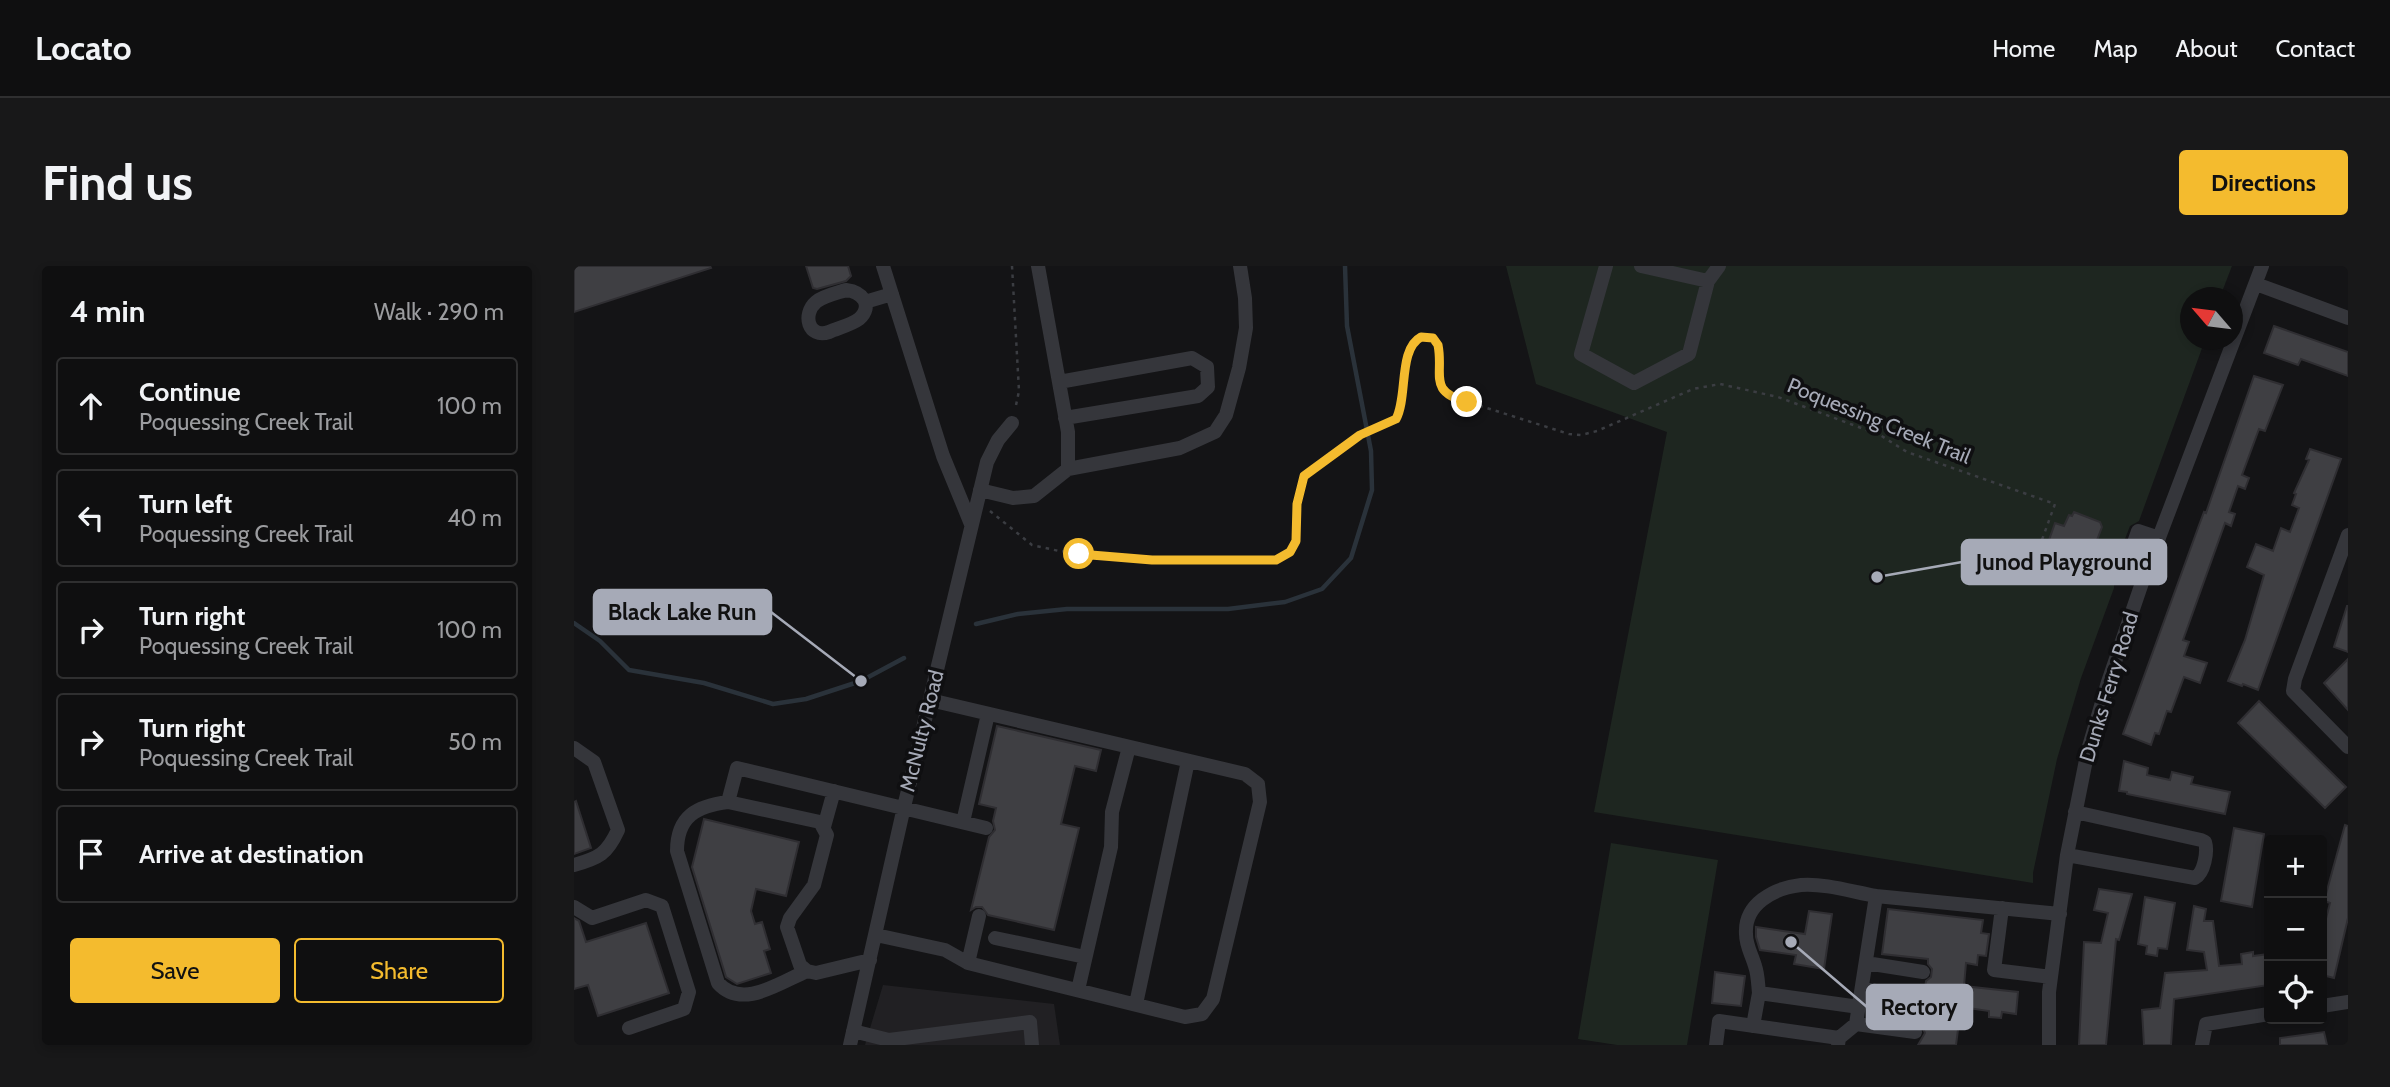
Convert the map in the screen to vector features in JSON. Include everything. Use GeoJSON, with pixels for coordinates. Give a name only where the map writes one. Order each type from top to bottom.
{"type":"FeatureCollection","features":[{"type":"Feature","properties":{"kind":"street"},"geometry":{"type":"LineString","coordinates":[[883,266],[943,456],[971,523]]}},
{"type":"Feature","properties":{"kind":"street"},"geometry":{"type":"LineString","coordinates":[[1038,266],[1065,418],[1068,469]]}},
{"type":"Feature","properties":{"kind":"street"},"geometry":{"type":"LineString","coordinates":[[980,490],[1013,498],[1034,496],[1068,469],[1180,449],[1215,432],[1226,415],[1239,368],[1246,328],[1240,266]]}},
{"type":"Feature","properties":{"kind":"street"},"geometry":{"type":"LineString","coordinates":[[1606,266],[1581,354],[1634,383],[1689,355],[1708,281],[1719,266]]}},
{"type":"Feature","properties":{"kind":"street"},"geometry":{"type":"LineString","coordinates":[[1641,266],[1708,281]]}},
{"type":"Feature","properties":{"kind":"street","name":"Dunks Ferry Road"},"geometry":{"type":"LineString","coordinates":[[2049,1045],[2051,977],[2067,855],[2088,750],[2144,577],[2262,266]]}},
{"type":"Feature","properties":{"kind":"street"},"geometry":{"type":"LineString","coordinates":[[2256,284],[2348,318]]}},
{"type":"Feature","properties":{"kind":"street"},"geometry":{"type":"LineString","coordinates":[[865,302],[891,293]]}},
{"type":"Feature","properties":{"kind":"street"},"geometry":{"type":"LineString","coordinates":[[1059,382],[1192,358],[1207,367],[1209,376],[1208,387],[1198,396],[1065,418]]}},
{"type":"Feature","properties":{"kind":"street","name":"McNulty Road"},"geometry":{"type":"LineString","coordinates":[[851,1038],[971,523],[990,452],[1012,423]]}},
{"type":"Feature","properties":{"kind":"street"},"geometry":{"type":"LineString","coordinates":[[2144,577],[2125,569],[2138,531],[2159,538]]}},
{"type":"Feature","properties":{"kind":"street"},"geometry":{"type":"LineString","coordinates":[[2348,536],[2295,679],[2293,691],[2348,747]]}},
{"type":"Feature","properties":{"kind":"street"},"geometry":{"type":"LineString","coordinates":[[876,934],[944,950],[968,963],[1185,1017],[1202,1013],[1213,999],[1260,802],[1258,785],[1245,774],[930,700]]}},
{"type":"Feature","properties":{"kind":"street"},"geometry":{"type":"LineString","coordinates":[[963,822],[988,714]]}},
{"type":"Feature","properties":{"kind":"street"},"geometry":{"type":"LineString","coordinates":[[1078,990],[1111,847],[1112,812],[1129,747]]}},
{"type":"Feature","properties":{"kind":"street"},"geometry":{"type":"LineString","coordinates":[[574,748],[594,762],[618,830],[610,848],[594,859],[574,865]]}},
{"type":"Feature","properties":{"kind":"street"},"geometry":{"type":"LineString","coordinates":[[1136,1004],[1188,761]]}},
{"type":"Feature","properties":{"kind":"street"},"geometry":{"type":"LineString","coordinates":[[729,802],[737,768],[986,828]]}},
{"type":"Feature","properties":{"kind":"street"},"geometry":{"type":"LineString","coordinates":[[824,827],[834,791]]}},
{"type":"Feature","properties":{"kind":"street"},"geometry":{"type":"LineString","coordinates":[[807,971],[750,995],[726,993],[718,984],[677,852],[677,839],[693,811],[708,805],[729,802],[820,822],[827,835],[814,885],[790,918],[787,927],[800,965],[807,971],[816,973],[870,960]]}},
{"type":"Feature","properties":{"kind":"street"},"geometry":{"type":"LineString","coordinates":[[2067,855],[2195,878],[2201,873],[2207,847],[2201,840],[2075,812]]}},
{"type":"Feature","properties":{"kind":"street"},"geometry":{"type":"LineString","coordinates":[[1754,1026],[1759,992],[1756,968],[1746,934],[1747,918],[1758,902],[1779,890],[1802,885],[1876,896],[2060,914]]}},
{"type":"Feature","properties":{"kind":"street"},"geometry":{"type":"LineString","coordinates":[[1716,1045],[1719,1021],[1838,1041],[1856,1024],[1876,896]]}},
{"type":"Feature","properties":{"kind":"street"},"geometry":{"type":"LineString","coordinates":[[574,908],[592,918],[646,900],[662,906],[689,992],[684,1009],[629,1028]]}},
{"type":"Feature","properties":{"kind":"street"},"geometry":{"type":"LineString","coordinates":[[2002,908],[1994,970],[2051,977]]}},
{"type":"Feature","properties":{"kind":"street"},"geometry":{"type":"LineString","coordinates":[[968,963],[979,916]]}},
{"type":"Feature","properties":{"kind":"street"},"geometry":{"type":"LineString","coordinates":[[995,937],[1085,957]]}},
{"type":"Feature","properties":{"kind":"street"},"geometry":{"type":"LineString","coordinates":[[1866,963],[1923,972]]}},
{"type":"Feature","properties":{"kind":"street"},"geometry":{"type":"LineString","coordinates":[[1862,989],[1919,997]]}},
{"type":"Feature","properties":{"kind":"street"},"geometry":{"type":"LineString","coordinates":[[1759,992],[1859,1007]]}},
{"type":"Feature","properties":{"kind":"street"},"geometry":{"type":"LineString","coordinates":[[2327,1005],[2348,1002]]}},
{"type":"Feature","properties":{"kind":"street"},"geometry":{"type":"LineString","coordinates":[[2202,1045],[2206,1024],[2264,1015]]}},
{"type":"Feature","properties":{"kind":"street"},"geometry":{"type":"LineString","coordinates":[[851,1038],[890,1040],[1030,1022],[1032,1045]]}},
{"type":"Feature","properties":{"kind":"street"},"geometry":{"type":"LineString","coordinates":[[1856,1024],[1915,1032]]}},
{"type":"Feature","properties":{"kind":"path"},"geometry":{"type":"LineString","coordinates":[[1012,266],[1019,391],[1012,423]]}},
{"type":"Feature","properties":{"kind":"path","name":"Poquessing Creek Trail"},"geometry":{"type":"LineString","coordinates":[[990,512],[1032,545],[1059,551],[1152,560],[1276,560],[1290,552],[1296,541],[1297,504],[1304,476],[1340,448],[1367,432],[1389,425],[1396,419],[1400,410],[1410,349],[1418,338],[1425,336],[1433,338],[1438,345],[1439,382],[1449,396],[1563,433],[1590,433],[1693,389],[1720,384],[1778,397],[1881,435],[1907,452],[2055,505],[2039,548],[2110,576],[2125,569]]}},
{"type":"Feature","properties":{"kind":"shaded area"},"geometry":{"type":"Polygon","coordinates":[[[1506,266],[2232,266],[2224,287],[2180,287],[2180,350],[2201,350],[2139,521],[2130,526],[2115,565],[2114,588],[2081,678],[2057,759],[2033,883],[1594,812],[1667,432],[1536,384],[1506,266]]]}},
{"type":"Feature","properties":{"kind":"shaded area"},"geometry":{"type":"Polygon","coordinates":[[[1611,843],[1718,860],[1687,1045],[1617,1045],[1578,1039],[1611,843]]]}},
{"type":"Feature","properties":{"kind":"shaded area"},"geometry":{"type":"Polygon","coordinates":[[[883,985],[1054,1004],[1060,1045],[865,1045],[883,985]]]}},
{"type":"Feature","properties":{"kind":"building"},"geometry":{"type":"Polygon","coordinates":[[[574,266],[710,266],[711,268],[574,312],[574,266]]]}},
{"type":"Feature","properties":{"kind":"building"},"geometry":{"type":"Polygon","coordinates":[[[806,266],[848,266],[851,276],[846,281],[817,289],[813,288],[806,266]]]}},
{"type":"Feature","properties":{"kind":"building"},"geometry":{"type":"Polygon","coordinates":[[[2274,326],[2348,352],[2348,376],[2301,359],[2298,365],[2264,353],[2274,326]]]}},
{"type":"Feature","properties":{"kind":"building"},"geometry":{"type":"Polygon","coordinates":[[[2254,376],[2283,385],[2265,431],[2259,429],[2242,475],[2249,478],[2245,489],[2238,486],[2229,512],[2235,514],[2231,526],[2225,523],[2183,640],[2189,642],[2184,656],[2207,663],[2200,683],[2184,677],[2171,712],[2167,711],[2159,734],[2155,733],[2151,745],[2123,734],[2254,376]]]}},
{"type":"Feature","properties":{"kind":"building"},"geometry":{"type":"Polygon","coordinates":[[[2310,449],[2341,459],[2258,690],[2243,684],[2242,686],[2228,681],[2245,640],[2264,575],[2247,567],[2256,544],[2273,551],[2281,528],[2290,532],[2299,508],[2292,505],[2296,494],[2294,493],[2309,460],[2306,459],[2310,449]]]}},
{"type":"Feature","properties":{"kind":"building"},"geometry":{"type":"Polygon","coordinates":[[[2074,512],[2100,522],[2102,527],[2089,561],[2085,563],[2065,555],[2065,550],[2051,545],[2049,540],[2055,523],[2064,526],[2069,515],[2072,516],[2074,512]]]}},
{"type":"Feature","properties":{"kind":"building"},"geometry":{"type":"Polygon","coordinates":[[[2348,606],[2348,652],[2334,647],[2348,606]]]}},
{"type":"Feature","properties":{"kind":"building"},"geometry":{"type":"Polygon","coordinates":[[[2348,659],[2348,710],[2324,683],[2348,659]]]}},
{"type":"Feature","properties":{"kind":"building"},"geometry":{"type":"Polygon","coordinates":[[[2259,701],[2346,787],[2325,808],[2238,723],[2259,701]]]}},
{"type":"Feature","properties":{"kind":"building"},"geometry":{"type":"Polygon","coordinates":[[[997,726],[1101,750],[1096,771],[1075,766],[1061,824],[1079,828],[1054,930],[988,915],[982,907],[971,910],[989,837],[995,830],[993,821],[996,808],[979,804],[997,726]]]}},
{"type":"Feature","properties":{"kind":"building"},"geometry":{"type":"Polygon","coordinates":[[[2124,761],[2148,768],[2147,775],[2170,780],[2172,772],[2193,777],[2191,784],[2230,792],[2225,814],[2119,791],[2124,761]]]}},
{"type":"Feature","properties":{"kind":"building"},"geometry":{"type":"Polygon","coordinates":[[[576,801],[591,848],[574,854],[574,802],[576,801]]]}},
{"type":"Feature","properties":{"kind":"building"},"geometry":{"type":"Polygon","coordinates":[[[704,819],[799,842],[786,896],[756,889],[751,911],[755,924],[762,922],[770,949],[764,951],[771,973],[737,984],[726,977],[692,867],[704,819]]]}},
{"type":"Feature","properties":{"kind":"building"},"geometry":{"type":"Polygon","coordinates":[[[2345,825],[2348,826],[2348,918],[2334,978],[2327,976],[2327,915],[2330,903],[2327,902],[2327,890],[2345,825]]]}},
{"type":"Feature","properties":{"kind":"building"},"geometry":{"type":"Polygon","coordinates":[[[2234,828],[2264,834],[2252,907],[2221,901],[2234,828]]]}},
{"type":"Feature","properties":{"kind":"building"},"geometry":{"type":"Polygon","coordinates":[[[2099,889],[2132,894],[2119,940],[2116,939],[2106,1045],[2079,1045],[2084,942],[2101,943],[2108,913],[2094,910],[2099,889]]]}},
{"type":"Feature","properties":{"kind":"building"},"geometry":{"type":"Polygon","coordinates":[[[2145,897],[2175,903],[2167,949],[2158,948],[2157,956],[2146,954],[2147,946],[2138,944],[2145,897]]]}},
{"type":"Feature","properties":{"kind":"building"},"geometry":{"type":"Polygon","coordinates":[[[2194,906],[2206,909],[2204,921],[2213,921],[2219,966],[2242,964],[2241,954],[2253,952],[2253,956],[2264,955],[2264,986],[2174,999],[2171,1045],[2144,1045],[2142,1010],[2160,1008],[2165,973],[2207,970],[2204,952],[2187,950],[2194,906]]]}},
{"type":"Feature","properties":{"kind":"building"},"geometry":{"type":"Polygon","coordinates":[[[1888,909],[1983,920],[1981,933],[1989,934],[1986,956],[1978,955],[1977,965],[1966,963],[1964,986],[2018,992],[2016,1014],[2002,1012],[2001,1018],[1989,1017],[1989,1011],[1961,1007],[1956,1045],[1918,1045],[1925,1033],[1921,1024],[1923,1006],[1929,998],[1925,989],[1926,981],[1931,977],[1932,969],[1928,959],[1882,954],[1888,909]]]}},
{"type":"Feature","properties":{"kind":"building"},"geometry":{"type":"Polygon","coordinates":[[[1809,911],[1832,914],[1824,969],[1794,964],[1796,955],[1760,950],[1756,927],[1805,934],[1809,911]]]}},
{"type":"Feature","properties":{"kind":"building"},"geometry":{"type":"Polygon","coordinates":[[[574,918],[579,921],[586,942],[646,923],[669,993],[598,1016],[588,985],[574,989],[574,918]]]}},
{"type":"Feature","properties":{"kind":"building"},"geometry":{"type":"Polygon","coordinates":[[[1715,972],[1745,976],[1741,1006],[1712,1003],[1715,972]]]}},
{"type":"Feature","properties":{"kind":"building"},"geometry":{"type":"Polygon","coordinates":[[[2324,1032],[2327,1045],[2280,1045],[2280,1038],[2324,1032]]]}},
{"type":"Feature","properties":{"kind":"waterway"},"geometry":{"type":"LineString","coordinates":[[976,624],[1018,614],[1067,609],[1228,609],[1285,602],[1322,589],[1351,558],[1372,490],[1371,451],[1347,326],[1345,266]]}},
{"type":"Feature","properties":{"kind":"waterway"},"geometry":{"type":"LineString","coordinates":[[574,623],[600,641],[629,670],[704,683],[773,704],[806,699],[861,681],[904,658]]}},
{"type":"Feature","properties":{"kind":"place","name":"Junod Playground"},"geometry":{"type":"Point","coordinates":[1877,577]}},
{"type":"Feature","properties":{"kind":"place","name":"Black Lake Run"},"geometry":{"type":"Point","coordinates":[861,681]}},
{"type":"Feature","properties":{"kind":"place","name":"Rectory"},"geometry":{"type":"Point","coordinates":[1791,942]}},
{"type":"Feature","properties":{"kind":"route"},"geometry":{"type":"LineString","coordinates":[[1079,554],[1152,560],[1259,562],[1284,556],[1290,552],[1296,541],[1297,504],[1304,476],[1360,435],[1394,422],[1404,392],[1408,354],[1418,338],[1425,336],[1436,341],[1440,354],[1440,386],[1449,396],[1467,402]]}}]}
